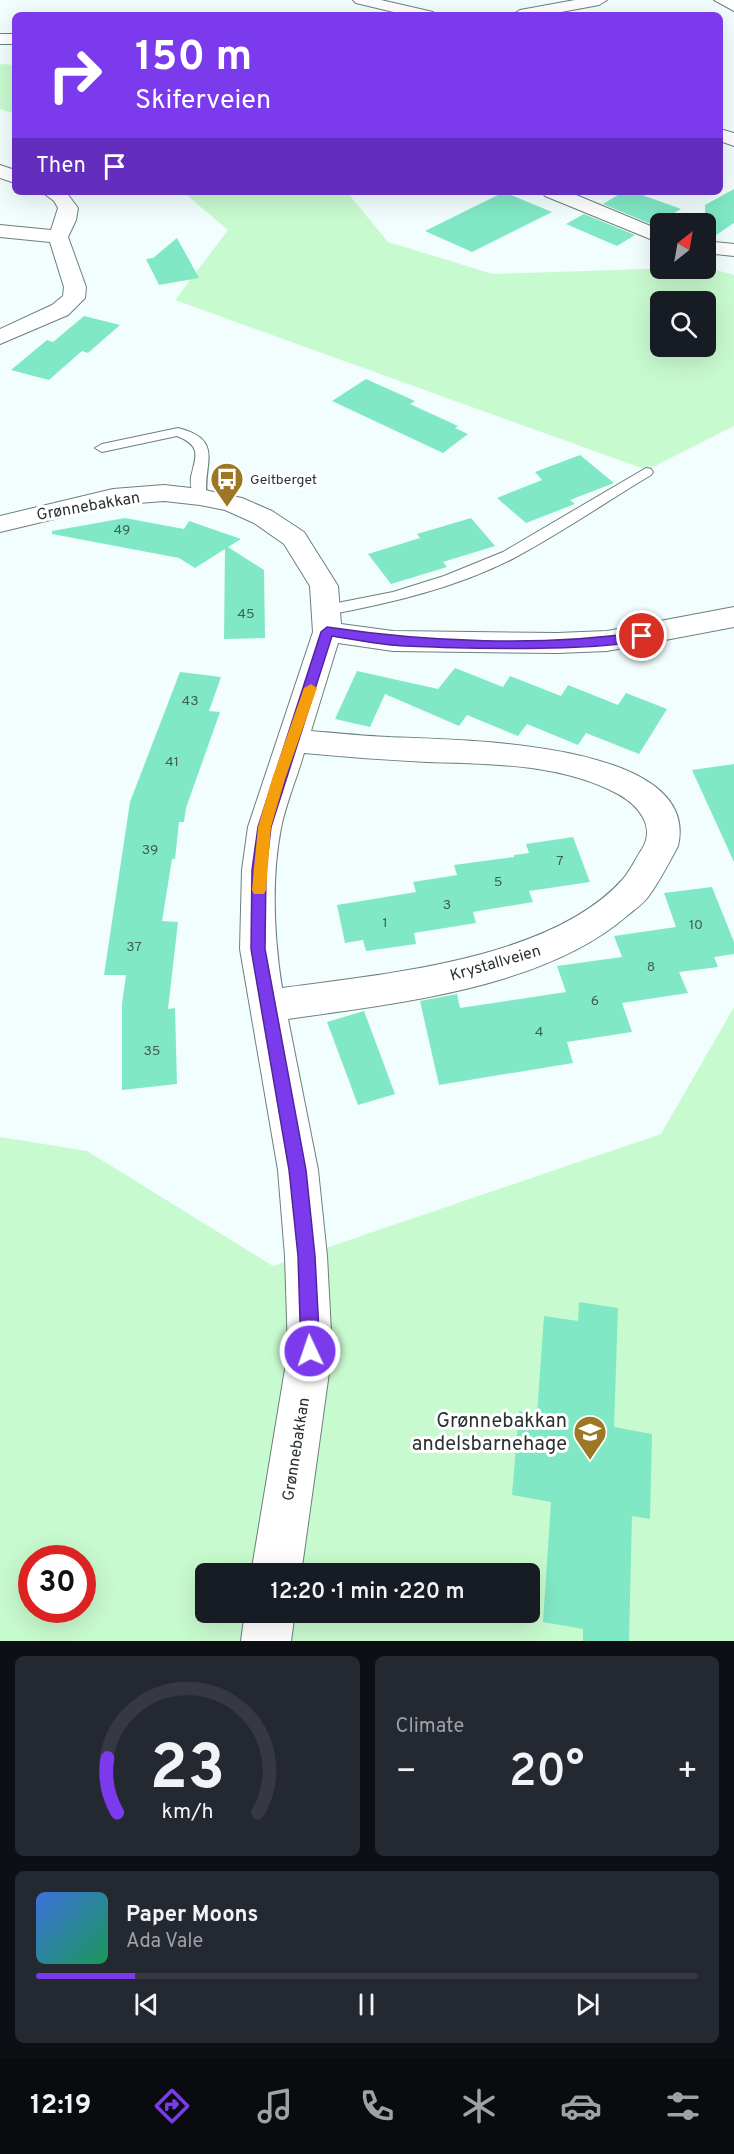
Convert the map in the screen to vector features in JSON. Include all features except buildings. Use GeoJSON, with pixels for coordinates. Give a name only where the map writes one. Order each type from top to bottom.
{"type":"FeatureCollection","features":[{"type":"Feature","properties":{"kind":"main road"},"geometry":{"type":"LineString","coordinates":[[361,0],[413,12]]}},
{"type":"Feature","properties":{"kind":"main road"},"geometry":{"type":"LineString","coordinates":[[536,12],[599,0]]}},
{"type":"Feature","properties":{"kind":"main road"},"geometry":{"type":"LineString","coordinates":[[722,0],[734,4]]}},
{"type":"Feature","properties":{"kind":"main road"},"geometry":{"type":"LineString","coordinates":[[0,337],[60,309],[74,298],[75,287],[58,237],[66,220],[68,208],[57,195]]}},
{"type":"Feature","properties":{"kind":"main road"},"geometry":{"type":"LineString","coordinates":[[559,195],[650,233]]}},
{"type":"Feature","properties":{"kind":"main road"},"geometry":{"type":"LineString","coordinates":[[0,231],[58,237]]}},
{"type":"Feature","properties":{"kind":"main road"},"geometry":{"type":"LineString","coordinates":[[716,248],[734,250]]}},
{"type":"Feature","properties":{"kind":"main road","name":"Grønnebakkan"},"geometry":{"type":"LineString","coordinates":[[0,524],[114,497],[164,493],[200,497],[233,504],[263,517],[294,538],[324,586],[327,621],[293,741],[278,779],[265,827],[259,870],[258,949],[298,1170],[306,1256],[310,1351],[278,1563]]}},
{"type":"Feature","properties":{"kind":"main road"},"geometry":{"type":"LineString","coordinates":[[327,621],[393,641],[557,644],[608,641],[734,617]]}},
{"type":"Feature","properties":{"kind":"main road","name":"Krystallveien"},"geometry":{"type":"LineString","coordinates":[[267,1006],[388,989],[467,972],[516,960],[558,943],[594,923],[635,890],[656,859],[664,838],[663,821],[657,808],[645,796],[629,785],[571,764],[499,753],[293,741]]}},
{"type":"Feature","properties":{"kind":"main road"},"geometry":{"type":"LineString","coordinates":[[266,1641],[268,1623]]}},
{"type":"Feature","properties":{"kind":"lane"},"geometry":{"type":"LineString","coordinates":[[102,448],[178,432],[186,434],[197,440],[202,453],[203,464],[197,479],[200,497]]}},
{"type":"Feature","properties":{"kind":"lane"},"geometry":{"type":"LineString","coordinates":[[327,621],[449,579],[508,555],[646,472]]}},
{"type":"Feature","properties":{"kind":"green space"},"geometry":{"type":"Polygon","coordinates":[[[0,64],[12,65],[12,113],[0,109],[0,64]]]}},
{"type":"Feature","properties":{"kind":"green space"},"geometry":{"type":"Polygon","coordinates":[[[187,195],[349,195],[388,242],[493,274],[650,269],[650,279],[716,279],[716,270],[734,275],[734,426],[647,470],[175,300],[228,230],[187,195]]]}},
{"type":"Feature","properties":{"kind":"green space"},"geometry":{"type":"Polygon","coordinates":[[[734,1007],[734,1641],[0,1641],[0,1137],[87,1151],[273,1266],[661,1134],[734,1007]]]}},
{"type":"Feature","properties":{"kind":"slow traffic"},"geometry":{"type":"LineString","coordinates":[[259,890],[259,870],[265,827],[278,779],[311,688]]}},
{"type":"Feature","properties":{"kind":"place","name":"Geitberget"},"geometry":{"type":"Point","coordinates":[227,508]}},
{"type":"Feature","properties":{"kind":"place","name":"Grønnebakkan andelsbarnehage"},"geometry":{"type":"Point","coordinates":[590,1461]}},
{"type":"Feature","properties":{"kind":"route"},"geometry":{"type":"LineString","coordinates":[[310,1351],[306,1256],[298,1170],[258,949],[259,870],[265,827],[278,779],[293,741],[327,632],[393,641],[468,643],[557,644],[642,636]]}}]}
